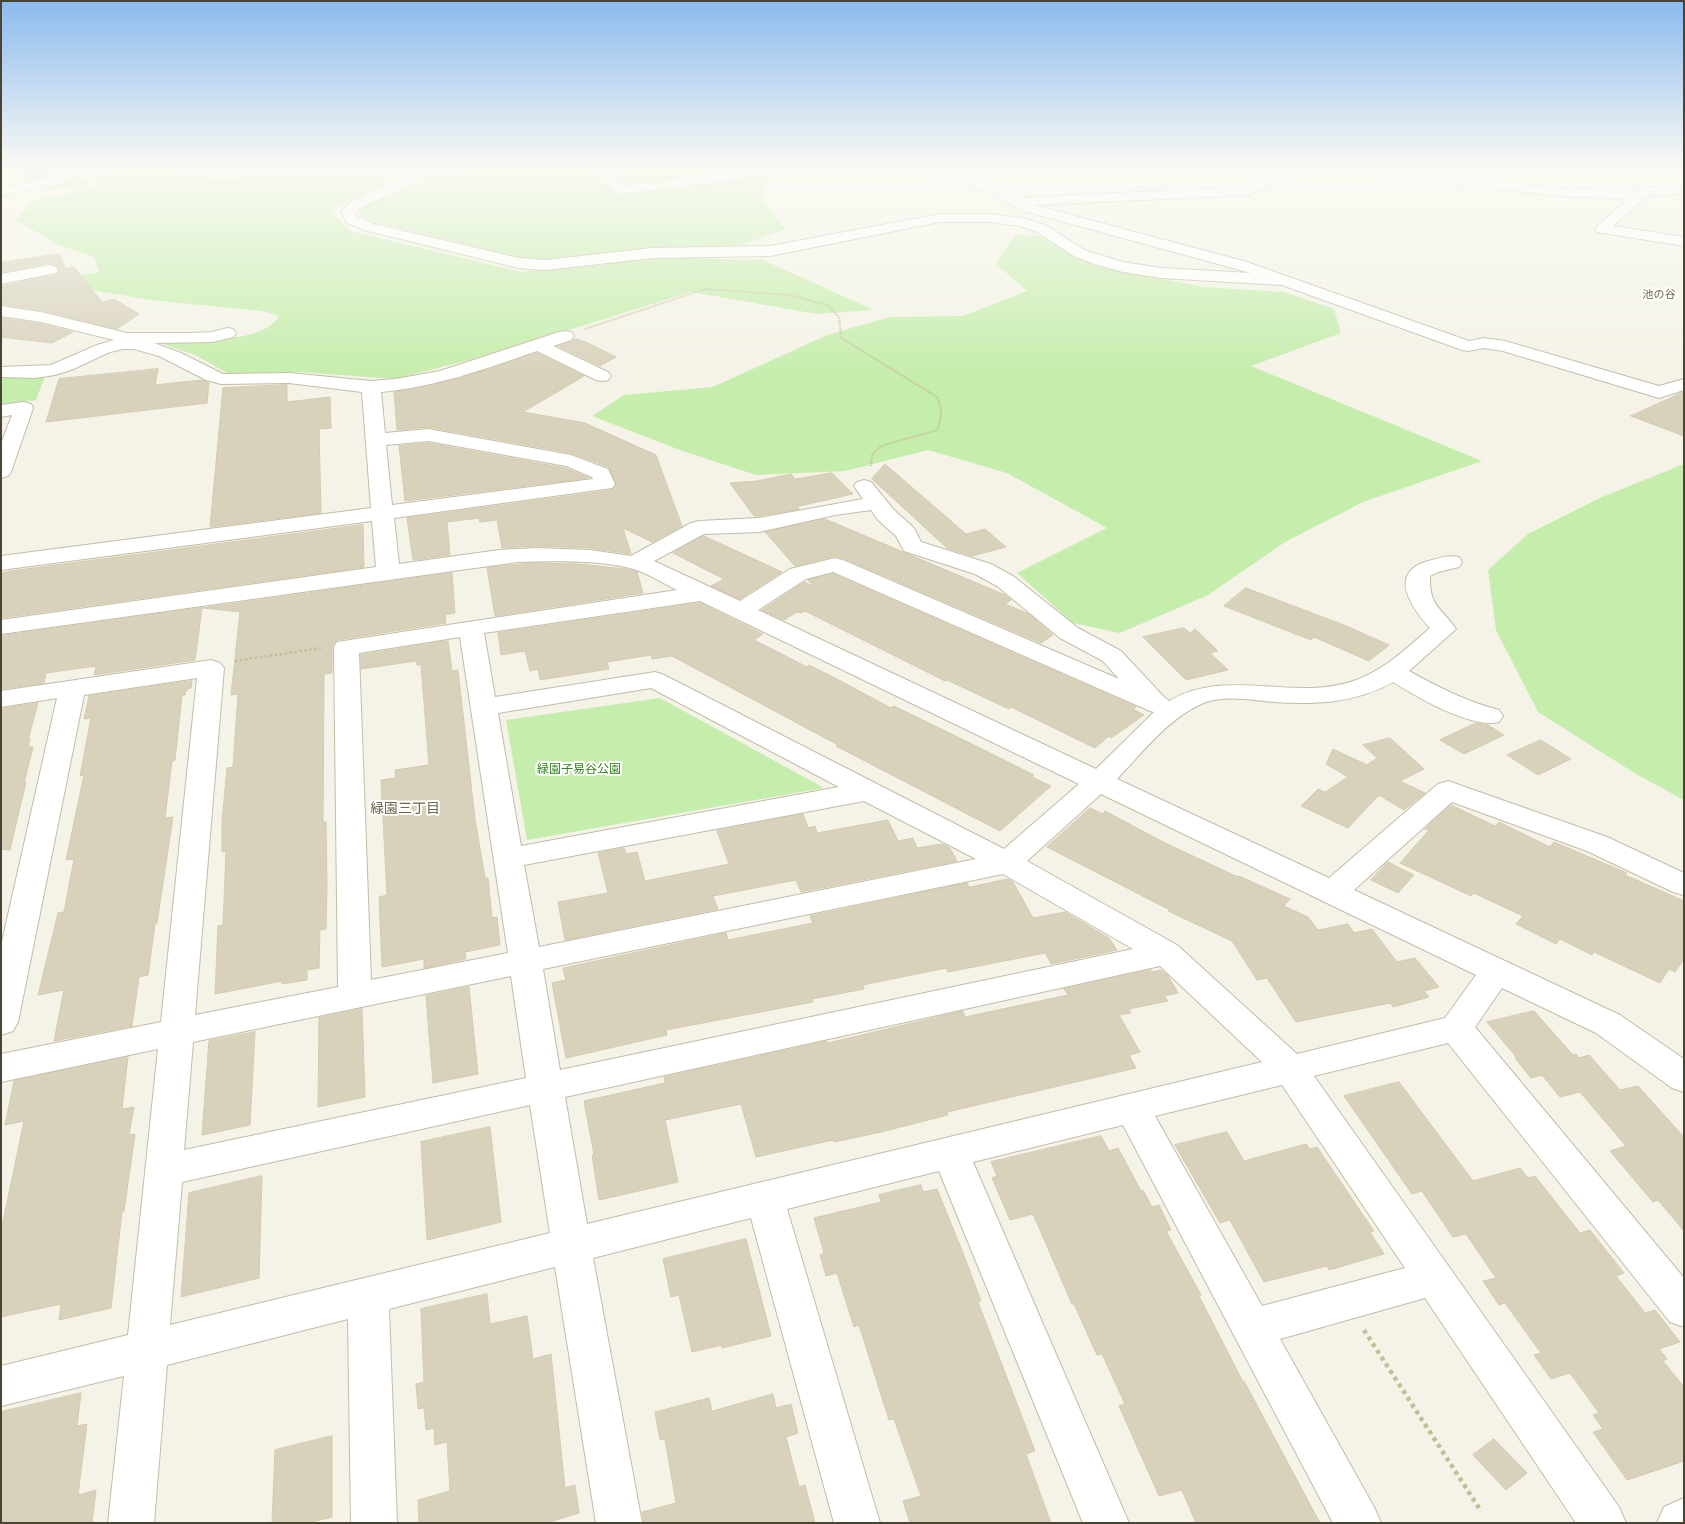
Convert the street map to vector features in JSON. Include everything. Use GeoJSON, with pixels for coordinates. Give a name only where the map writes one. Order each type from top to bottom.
{"type":"FeatureCollection","features":[{"type":"Feature","properties":{"kind":"street"},"geometry":{"type":"LineString","coordinates":[[406,236],[519,264],[546,265],[652,253],[770,251],[847,236]]}},
{"type":"Feature","properties":{"kind":"street"},"geometry":{"type":"LineString","coordinates":[[1053,236],[1079,252],[1099,261],[1123,267],[1161,273],[1284,280]]}},
{"type":"Feature","properties":{"kind":"street"},"geometry":{"type":"LineString","coordinates":[[1133,236],[1242,265],[1468,346],[1484,343],[1505,346],[1659,392],[1684,384]]}},
{"type":"Feature","properties":{"kind":"street"},"geometry":{"type":"LineString","coordinates":[[1644,236],[1684,242]]}},
{"type":"Feature","properties":{"kind":"street"},"geometry":{"type":"LineString","coordinates":[[1,279],[50,270]]}},
{"type":"Feature","properties":{"kind":"street"},"geometry":{"type":"LineString","coordinates":[[1,311],[41,317],[126,338],[192,338],[212,337],[227,333]]}},
{"type":"Feature","properties":{"kind":"street"},"geometry":{"type":"LineString","coordinates":[[1,372],[39,373],[70,364],[110,346],[133,344],[162,351],[221,379],[289,378],[371,387],[412,382],[476,365],[565,336]]}},
{"type":"Feature","properties":{"kind":"street"},"geometry":{"type":"LineString","coordinates":[[538,345],[602,376]]}},
{"type":"Feature","properties":{"kind":"street"},"geometry":{"type":"LineString","coordinates":[[371,387],[388,573]]}},
{"type":"Feature","properties":{"kind":"street"},"geometry":{"type":"LineString","coordinates":[[1,411],[24,408],[1,472]]}},
{"type":"Feature","properties":{"kind":"street"},"geometry":{"type":"LineString","coordinates":[[1,563],[605,484],[601,473],[571,461],[428,434],[376,440]]}},
{"type":"Feature","properties":{"kind":"street"},"geometry":{"type":"LineString","coordinates":[[634,563],[700,528],[758,525],[834,510],[870,495],[906,533],[912,546],[983,569],[1005,582],[1069,633],[1112,656],[1163,709]]}},
{"type":"Feature","properties":{"kind":"street"},"geometry":{"type":"LineString","coordinates":[[1,627],[499,557],[534,554],[577,554],[644,565],[1608,1024],[1684,1078]]}},
{"type":"Feature","properties":{"kind":"street"},"geometry":{"type":"LineString","coordinates":[[1,1068],[1006,863],[1099,780],[1163,709],[1209,694],[1234,691],[1289,696],[1329,694],[1355,689],[1392,671],[1444,629],[1422,606],[1418,592],[1420,573],[1430,567],[1451,562]]}},
{"type":"Feature","properties":{"kind":"street"},"geometry":{"type":"LineString","coordinates":[[741,611],[798,574],[835,565],[1163,709]]}},
{"type":"Feature","properties":{"kind":"street"},"geometry":{"type":"LineString","coordinates":[[355,996],[346,648],[703,593]]}},
{"type":"Feature","properties":{"kind":"street"},"geometry":{"type":"LineString","coordinates":[[471,628],[571,1246],[619,1523]]}},
{"type":"Feature","properties":{"kind":"street"},"geometry":{"type":"LineString","coordinates":[[1,699],[211,668],[131,1523]]}},
{"type":"Feature","properties":{"kind":"street"},"geometry":{"type":"LineString","coordinates":[[1392,671],[1431,694],[1482,716],[1490,716]]}},
{"type":"Feature","properties":{"kind":"street"},"geometry":{"type":"LineString","coordinates":[[484,707],[655,680],[1006,863],[1166,952],[1270,1048],[1290,1069],[1603,1523]]}},
{"type":"Feature","properties":{"kind":"street"},"geometry":{"type":"LineString","coordinates":[[1,1022],[72,688]]}},
{"type":"Feature","properties":{"kind":"street"},"geometry":{"type":"LineString","coordinates":[[1333,892],[1448,790],[1540,825],[1597,844],[1684,885]]}},
{"type":"Feature","properties":{"kind":"street"},"geometry":{"type":"LineString","coordinates":[[508,858],[868,791]]}},
{"type":"Feature","properties":{"kind":"street"},"geometry":{"type":"LineString","coordinates":[[165,1170],[1166,952]]}},
{"type":"Feature","properties":{"kind":"street"},"geometry":{"type":"LineString","coordinates":[[1,1386],[1456,1028],[1497,970]]}},
{"type":"Feature","properties":{"kind":"street"},"geometry":{"type":"LineString","coordinates":[[1456,1028],[1684,1309]]}},
{"type":"Feature","properties":{"kind":"street"},"geometry":{"type":"LineString","coordinates":[[1132,1108],[1358,1523]]}},
{"type":"Feature","properties":{"kind":"street"},"geometry":{"type":"LineString","coordinates":[[950,1153],[1106,1523]]}},
{"type":"Feature","properties":{"kind":"street"},"geometry":{"type":"LineString","coordinates":[[765,1198],[857,1523]]}},
{"type":"Feature","properties":{"kind":"street"},"geometry":{"type":"LineString","coordinates":[[1252,1328],[1434,1278]]}},
{"type":"Feature","properties":{"kind":"street"},"geometry":{"type":"LineString","coordinates":[[368,1296],[374,1523]]}},
{"type":"Feature","properties":{"kind":"street"},"geometry":{"type":"LineString","coordinates":[[1680,1523],[1684,1522]]}},
{"type":"Feature","properties":{"kind":"path"},"geometry":{"type":"LineString","coordinates":[[565,336],[705,289],[790,295],[827,304],[839,316],[841,338],[938,397],[942,405],[942,420],[937,430],[881,446],[872,455],[870,495]]}},
{"type":"Feature","properties":{"kind":"path"},"geometry":{"type":"LineString","coordinates":[[211,668],[226,662],[319,648],[346,648]]}},
{"type":"Feature","properties":{"kind":"path"},"geometry":{"type":"LineString","coordinates":[[1368,1337],[1479,1508]]}},
{"type":"Feature","properties":{"kind":"green space"},"geometry":{"type":"Polygon","coordinates":[[[43,236],[372,236],[521,272],[645,257],[763,260],[874,310],[817,314],[691,292],[485,356],[395,379],[300,372],[229,374],[195,355],[160,343],[174,340],[224,338],[256,333],[269,326],[279,316],[262,311],[151,300],[67,286],[63,278],[99,272],[94,257],[58,245],[43,236]]]}},
{"type":"Feature","properties":{"kind":"green space"},"geometry":{"type":"Polygon","coordinates":[[[432,236],[766,236],[735,247],[660,248],[556,260],[529,260],[432,236]]]}},
{"type":"Feature","properties":{"kind":"green space"},"geometry":{"type":"Polygon","coordinates":[[[1014,236],[1041,236],[1100,267],[1204,287],[1284,292],[1334,309],[1341,333],[1251,366],[1482,461],[1363,502],[1285,542],[1208,595],[1120,633],[1073,623],[1017,573],[1107,528],[1007,473],[928,450],[845,471],[756,475],[680,450],[592,416],[624,395],[713,387],[827,335],[890,317],[963,316],[1027,291],[996,264],[1014,236]]]}},
{"type":"Feature","properties":{"kind":"green space"},"geometry":{"type":"Polygon","coordinates":[[[1,375],[45,376],[36,400],[1,404],[1,375]]]}},
{"type":"Feature","properties":{"kind":"green space"},"geometry":{"type":"Polygon","coordinates":[[[1684,464],[1684,800],[1636,774],[1538,712],[1496,630],[1488,570],[1528,534],[1602,497],[1684,464]]]}},
{"type":"Feature","properties":{"kind":"green space","name":"緑園子易谷公園"},"geometry":{"type":"Polygon","coordinates":[[[660,698],[824,788],[527,840],[506,720],[660,698]]]}},
{"type":"Feature","properties":{"kind":"building"},"geometry":{"type":"Polygon","coordinates":[[[59,254],[66,269],[72,267],[76,269],[102,302],[114,299],[139,314],[117,329],[41,310],[1,304],[1,286],[56,275],[60,271],[58,266],[50,263],[1,272],[1,263],[59,254]]]}},
{"type":"Feature","properties":{"kind":"building"},"geometry":{"type":"Polygon","coordinates":[[[1,318],[41,324],[73,332],[52,343],[1,337],[1,318]]]}},
{"type":"Feature","properties":{"kind":"building"},"geometry":{"type":"Polygon","coordinates":[[[576,339],[616,357],[600,366],[558,346],[576,339]]]}},
{"type":"Feature","properties":{"kind":"building"},"geometry":{"type":"Polygon","coordinates":[[[537,353],[584,376],[523,412],[585,423],[656,455],[682,526],[652,542],[623,528],[631,554],[590,548],[536,546],[502,548],[497,520],[480,522],[479,518],[447,522],[450,555],[413,560],[407,518],[612,490],[616,485],[609,467],[571,453],[428,427],[397,430],[394,392],[461,378],[537,353]]]}},
{"type":"Feature","properties":{"kind":"building"},"geometry":{"type":"Polygon","coordinates":[[[158,369],[155,385],[202,380],[209,383],[207,403],[46,422],[59,379],[158,369]]]}},
{"type":"Feature","properties":{"kind":"building"},"geometry":{"type":"Polygon","coordinates":[[[287,385],[287,402],[330,397],[331,428],[319,429],[321,513],[210,527],[223,388],[287,385]]]}},
{"type":"Feature","properties":{"kind":"building"},"geometry":{"type":"Polygon","coordinates":[[[1684,392],[1684,436],[1631,416],[1684,392]]]}},
{"type":"Feature","properties":{"kind":"building"},"geometry":{"type":"Polygon","coordinates":[[[428,443],[565,468],[589,478],[405,501],[399,446],[428,443]]]}},
{"type":"Feature","properties":{"kind":"building"},"geometry":{"type":"Polygon","coordinates":[[[885,464],[966,534],[985,529],[1006,547],[972,556],[947,548],[872,479],[885,464]]]}},
{"type":"Feature","properties":{"kind":"building"},"geometry":{"type":"Polygon","coordinates":[[[832,473],[853,494],[795,507],[800,509],[759,516],[754,516],[730,483],[757,481],[791,474],[795,479],[832,473]]]}},
{"type":"Feature","properties":{"kind":"building"},"geometry":{"type":"Polygon","coordinates":[[[825,519],[1005,595],[1011,600],[1005,604],[1029,614],[1053,635],[1041,643],[843,558],[835,556],[795,566],[765,532],[825,519]]]}},
{"type":"Feature","properties":{"kind":"building"},"geometry":{"type":"Polygon","coordinates":[[[363,525],[364,567],[1,618],[1,573],[363,525]]]}},
{"type":"Feature","properties":{"kind":"building"},"geometry":{"type":"Polygon","coordinates":[[[704,536],[782,572],[740,599],[711,586],[724,579],[673,553],[704,536]]]}},
{"type":"Feature","properties":{"kind":"building"},"geometry":{"type":"Polygon","coordinates":[[[531,563],[579,564],[626,569],[637,572],[643,593],[495,616],[487,568],[531,563]]]}},
{"type":"Feature","properties":{"kind":"building"},"geometry":{"type":"Polygon","coordinates":[[[452,573],[455,613],[445,615],[446,623],[337,640],[332,646],[332,673],[324,674],[323,822],[326,822],[327,887],[326,929],[320,930],[319,968],[307,970],[307,980],[282,984],[282,981],[215,994],[218,926],[223,925],[226,851],[222,852],[222,822],[227,768],[233,767],[238,694],[231,695],[240,612],[203,608],[452,573]]]}},
{"type":"Feature","properties":{"kind":"building"},"geometry":{"type":"Polygon","coordinates":[[[833,574],[1134,706],[1136,707],[1133,709],[1144,715],[1111,738],[1109,736],[1095,748],[1011,707],[1009,709],[947,680],[945,681],[805,611],[797,612],[784,620],[762,610],[804,582],[813,586],[808,580],[833,574]]]}},
{"type":"Feature","properties":{"kind":"building"},"geometry":{"type":"Polygon","coordinates":[[[1246,588],[1344,625],[1389,645],[1369,661],[1314,637],[1311,640],[1224,606],[1246,588]]]}},
{"type":"Feature","properties":{"kind":"building"},"geometry":{"type":"Polygon","coordinates":[[[700,603],[763,634],[754,640],[807,667],[809,665],[891,708],[894,706],[976,746],[1034,775],[1032,777],[1051,786],[1000,831],[836,746],[838,745],[672,656],[652,659],[651,655],[607,662],[609,669],[540,680],[538,669],[530,671],[525,651],[501,655],[498,633],[700,603]]]}},
{"type":"Feature","properties":{"kind":"building"},"geometry":{"type":"Polygon","coordinates":[[[202,608],[195,660],[94,675],[96,666],[46,673],[44,683],[1,689],[1,636],[202,608]]]}},
{"type":"Feature","properties":{"kind":"building"},"geometry":{"type":"Polygon","coordinates":[[[1184,628],[1190,633],[1195,629],[1218,651],[1210,653],[1228,670],[1186,680],[1143,637],[1184,628]]]}},
{"type":"Feature","properties":{"kind":"building"},"geometry":{"type":"Polygon","coordinates":[[[448,641],[452,671],[458,670],[475,819],[485,878],[488,878],[492,918],[497,917],[500,945],[465,952],[466,959],[424,968],[424,959],[382,967],[379,897],[387,895],[381,780],[396,778],[395,770],[429,765],[421,665],[417,665],[416,661],[361,669],[361,655],[448,641]]]}},
{"type":"Feature","properties":{"kind":"building"},"geometry":{"type":"Polygon","coordinates":[[[192,681],[191,688],[187,689],[185,695],[182,695],[175,760],[172,761],[165,818],[173,817],[157,923],[155,924],[148,975],[139,977],[132,1026],[54,1041],[64,990],[38,995],[58,913],[64,912],[74,859],[66,860],[84,775],[80,776],[91,718],[84,719],[89,696],[192,681]]]}},
{"type":"Feature","properties":{"kind":"building"},"geometry":{"type":"Polygon","coordinates":[[[38,703],[28,740],[30,739],[28,747],[33,747],[10,850],[1,849],[1,709],[38,703]]]}},
{"type":"Feature","properties":{"kind":"building"},"geometry":{"type":"Polygon","coordinates":[[[1476,723],[1488,725],[1504,735],[1464,754],[1440,740],[1476,723]]]}},
{"type":"Feature","properties":{"kind":"building"},"geometry":{"type":"Polygon","coordinates":[[[1390,738],[1424,769],[1400,781],[1425,793],[1404,810],[1379,795],[1348,828],[1301,806],[1318,789],[1325,792],[1348,777],[1326,764],[1333,749],[1367,765],[1377,758],[1363,745],[1390,738]]]}},
{"type":"Feature","properties":{"kind":"building"},"geometry":{"type":"Polygon","coordinates":[[[1541,740],[1571,759],[1538,775],[1507,755],[1541,740]]]}},
{"type":"Feature","properties":{"kind":"building"},"geometry":{"type":"Polygon","coordinates":[[[1451,805],[1495,826],[1499,822],[1550,847],[1554,842],[1627,873],[1625,875],[1684,901],[1684,959],[1675,972],[1669,969],[1660,983],[1594,952],[1592,955],[1560,939],[1556,944],[1516,924],[1523,916],[1474,893],[1471,896],[1400,863],[1429,830],[1425,829],[1451,805]]]}},
{"type":"Feature","properties":{"kind":"building"},"geometry":{"type":"Polygon","coordinates":[[[1090,808],[1103,814],[1105,811],[1165,843],[1290,899],[1284,906],[1308,917],[1318,930],[1348,924],[1354,933],[1372,929],[1397,962],[1415,958],[1439,987],[1424,991],[1429,997],[1393,1007],[1390,1003],[1296,1022],[1267,978],[1257,980],[1232,941],[1168,911],[1170,910],[1047,847],[1090,808]]]}},
{"type":"Feature","properties":{"kind":"building"},"geometry":{"type":"Polygon","coordinates":[[[803,814],[808,828],[815,826],[817,833],[888,820],[898,841],[913,838],[917,848],[942,844],[950,848],[957,861],[801,892],[796,880],[713,896],[718,909],[565,940],[558,902],[608,893],[598,853],[624,848],[626,854],[637,852],[645,881],[729,864],[717,831],[803,814]]]}},
{"type":"Feature","properties":{"kind":"building"},"geometry":{"type":"Polygon","coordinates":[[[1388,862],[1414,875],[1398,893],[1371,880],[1388,862]]]}},
{"type":"Feature","properties":{"kind":"building"},"geometry":{"type":"Polygon","coordinates":[[[1008,879],[1013,882],[1033,918],[1065,912],[1109,938],[1117,950],[1051,964],[1045,953],[948,972],[946,968],[863,985],[864,989],[812,999],[813,1002],[666,1030],[667,1035],[566,1058],[552,983],[566,980],[563,968],[726,933],[728,940],[813,923],[810,916],[967,883],[969,887],[1008,879]]]}},
{"type":"Feature","properties":{"kind":"building"},"geometry":{"type":"Polygon","coordinates":[[[1151,970],[1152,972],[1161,970],[1168,976],[1178,993],[1164,996],[1168,1001],[1129,1009],[1131,1013],[1119,1015],[1140,1052],[1129,1055],[1136,1068],[947,1112],[948,1115],[881,1132],[834,1142],[833,1140],[756,1157],[741,1104],[665,1120],[678,1182],[599,1200],[592,1155],[594,1155],[584,1101],[665,1083],[664,1077],[827,1041],[828,1043],[963,1011],[965,1017],[1068,995],[1064,989],[1151,970]]]}},
{"type":"Feature","properties":{"kind":"building"},"geometry":{"type":"Polygon","coordinates":[[[469,987],[478,1074],[433,1083],[426,996],[469,987]]]}},
{"type":"Feature","properties":{"kind":"building"},"geometry":{"type":"Polygon","coordinates":[[[362,1009],[365,1097],[318,1107],[319,1018],[362,1009]]]}},
{"type":"Feature","properties":{"kind":"building"},"geometry":{"type":"Polygon","coordinates":[[[1534,1011],[1573,1055],[1576,1054],[1579,1058],[1589,1055],[1620,1090],[1638,1086],[1684,1137],[1684,1231],[1658,1200],[1653,1202],[1610,1151],[1626,1146],[1580,1092],[1560,1097],[1542,1075],[1531,1078],[1487,1022],[1534,1011]]]}},
{"type":"Feature","properties":{"kind":"building"},"geometry":{"type":"Polygon","coordinates":[[[255,1032],[250,1125],[202,1135],[209,1041],[255,1032]]]}},
{"type":"Feature","properties":{"kind":"building"},"geometry":{"type":"Polygon","coordinates":[[[128,1057],[122,1109],[134,1107],[129,1135],[135,1134],[124,1211],[122,1212],[111,1308],[59,1320],[61,1304],[1,1317],[1,1231],[24,1121],[5,1125],[14,1081],[128,1057]]]}},
{"type":"Feature","properties":{"kind":"building"},"geometry":{"type":"Polygon","coordinates":[[[1399,1082],[1473,1181],[1520,1168],[1528,1178],[1535,1176],[1580,1233],[1590,1230],[1624,1273],[1616,1276],[1645,1313],[1655,1310],[1680,1342],[1659,1349],[1667,1359],[1663,1361],[1684,1387],[1684,1461],[1627,1480],[1593,1432],[1603,1429],[1593,1415],[1599,1413],[1570,1373],[1551,1379],[1534,1355],[1541,1353],[1505,1303],[1499,1305],[1483,1281],[1496,1278],[1466,1234],[1453,1237],[1422,1191],[1412,1194],[1344,1096],[1399,1082]]]}},
{"type":"Feature","properties":{"kind":"building"},"geometry":{"type":"Polygon","coordinates":[[[490,1127],[501,1222],[427,1240],[421,1142],[490,1127]]]}},
{"type":"Feature","properties":{"kind":"building"},"geometry":{"type":"Polygon","coordinates":[[[1227,1132],[1244,1161],[1306,1144],[1310,1149],[1317,1147],[1374,1231],[1370,1232],[1384,1254],[1329,1270],[1327,1266],[1264,1282],[1230,1220],[1220,1223],[1175,1145],[1227,1132]]]}},
{"type":"Feature","properties":{"kind":"building"},"geometry":{"type":"Polygon","coordinates":[[[1101,1136],[1109,1151],[1118,1148],[1141,1191],[1143,1190],[1152,1207],[1159,1205],[1171,1230],[1166,1231],[1201,1295],[1199,1296],[1243,1382],[1320,1523],[1196,1523],[1182,1490],[1159,1496],[1119,1406],[1125,1404],[1102,1354],[1097,1355],[1074,1304],[1072,1304],[1033,1214],[1010,1220],[992,1178],[997,1176],[991,1162],[1101,1136]]]}},
{"type":"Feature","properties":{"kind":"building"},"geometry":{"type":"Polygon","coordinates":[[[262,1176],[259,1278],[181,1297],[189,1193],[262,1176]]]}},
{"type":"Feature","properties":{"kind":"building"},"geometry":{"type":"Polygon","coordinates":[[[921,1185],[923,1192],[937,1189],[963,1253],[981,1301],[978,1302],[1035,1451],[1026,1454],[1051,1523],[910,1523],[903,1501],[921,1496],[894,1419],[889,1420],[859,1325],[854,1327],[837,1273],[826,1276],[820,1255],[824,1253],[814,1218],[881,1202],[879,1195],[921,1185]]]}},
{"type":"Feature","properties":{"kind":"building"},"geometry":{"type":"Polygon","coordinates":[[[746,1239],[771,1336],[722,1348],[722,1345],[692,1352],[679,1295],[671,1297],[663,1259],[746,1239]]]}},
{"type":"Feature","properties":{"kind":"building"},"geometry":{"type":"Polygon","coordinates":[[[487,1294],[490,1324],[527,1316],[533,1359],[551,1354],[565,1488],[575,1485],[579,1513],[546,1523],[419,1523],[418,1500],[450,1491],[447,1442],[435,1445],[434,1428],[426,1430],[424,1408],[418,1409],[416,1384],[424,1382],[421,1309],[487,1294]]]}},
{"type":"Feature","properties":{"kind":"building"},"geometry":{"type":"Polygon","coordinates":[[[81,1393],[77,1426],[87,1424],[78,1495],[96,1490],[92,1523],[1,1523],[1,1412],[81,1393]]]}},
{"type":"Feature","properties":{"kind":"building"},"geometry":{"type":"Polygon","coordinates":[[[773,1394],[776,1408],[791,1404],[798,1433],[786,1437],[799,1487],[805,1485],[815,1523],[644,1523],[642,1512],[676,1503],[665,1439],[660,1440],[655,1412],[709,1398],[712,1411],[773,1394]]]}},
{"type":"Feature","properties":{"kind":"building"},"geometry":{"type":"Polygon","coordinates":[[[332,1436],[332,1517],[308,1523],[272,1523],[275,1450],[332,1436]]]}},
{"type":"Feature","properties":{"kind":"building"},"geometry":{"type":"Polygon","coordinates":[[[1494,1439],[1527,1473],[1506,1490],[1473,1455],[1494,1439]]]}},
{"type":"Feature","properties":{"kind":"district","name":"池の谷"},"geometry":{"type":"Point","coordinates":[1659,295]}},
{"type":"Feature","properties":{"kind":"district","name":"緑園三丁目"},"geometry":{"type":"Point","coordinates":[405,809]}}]}
